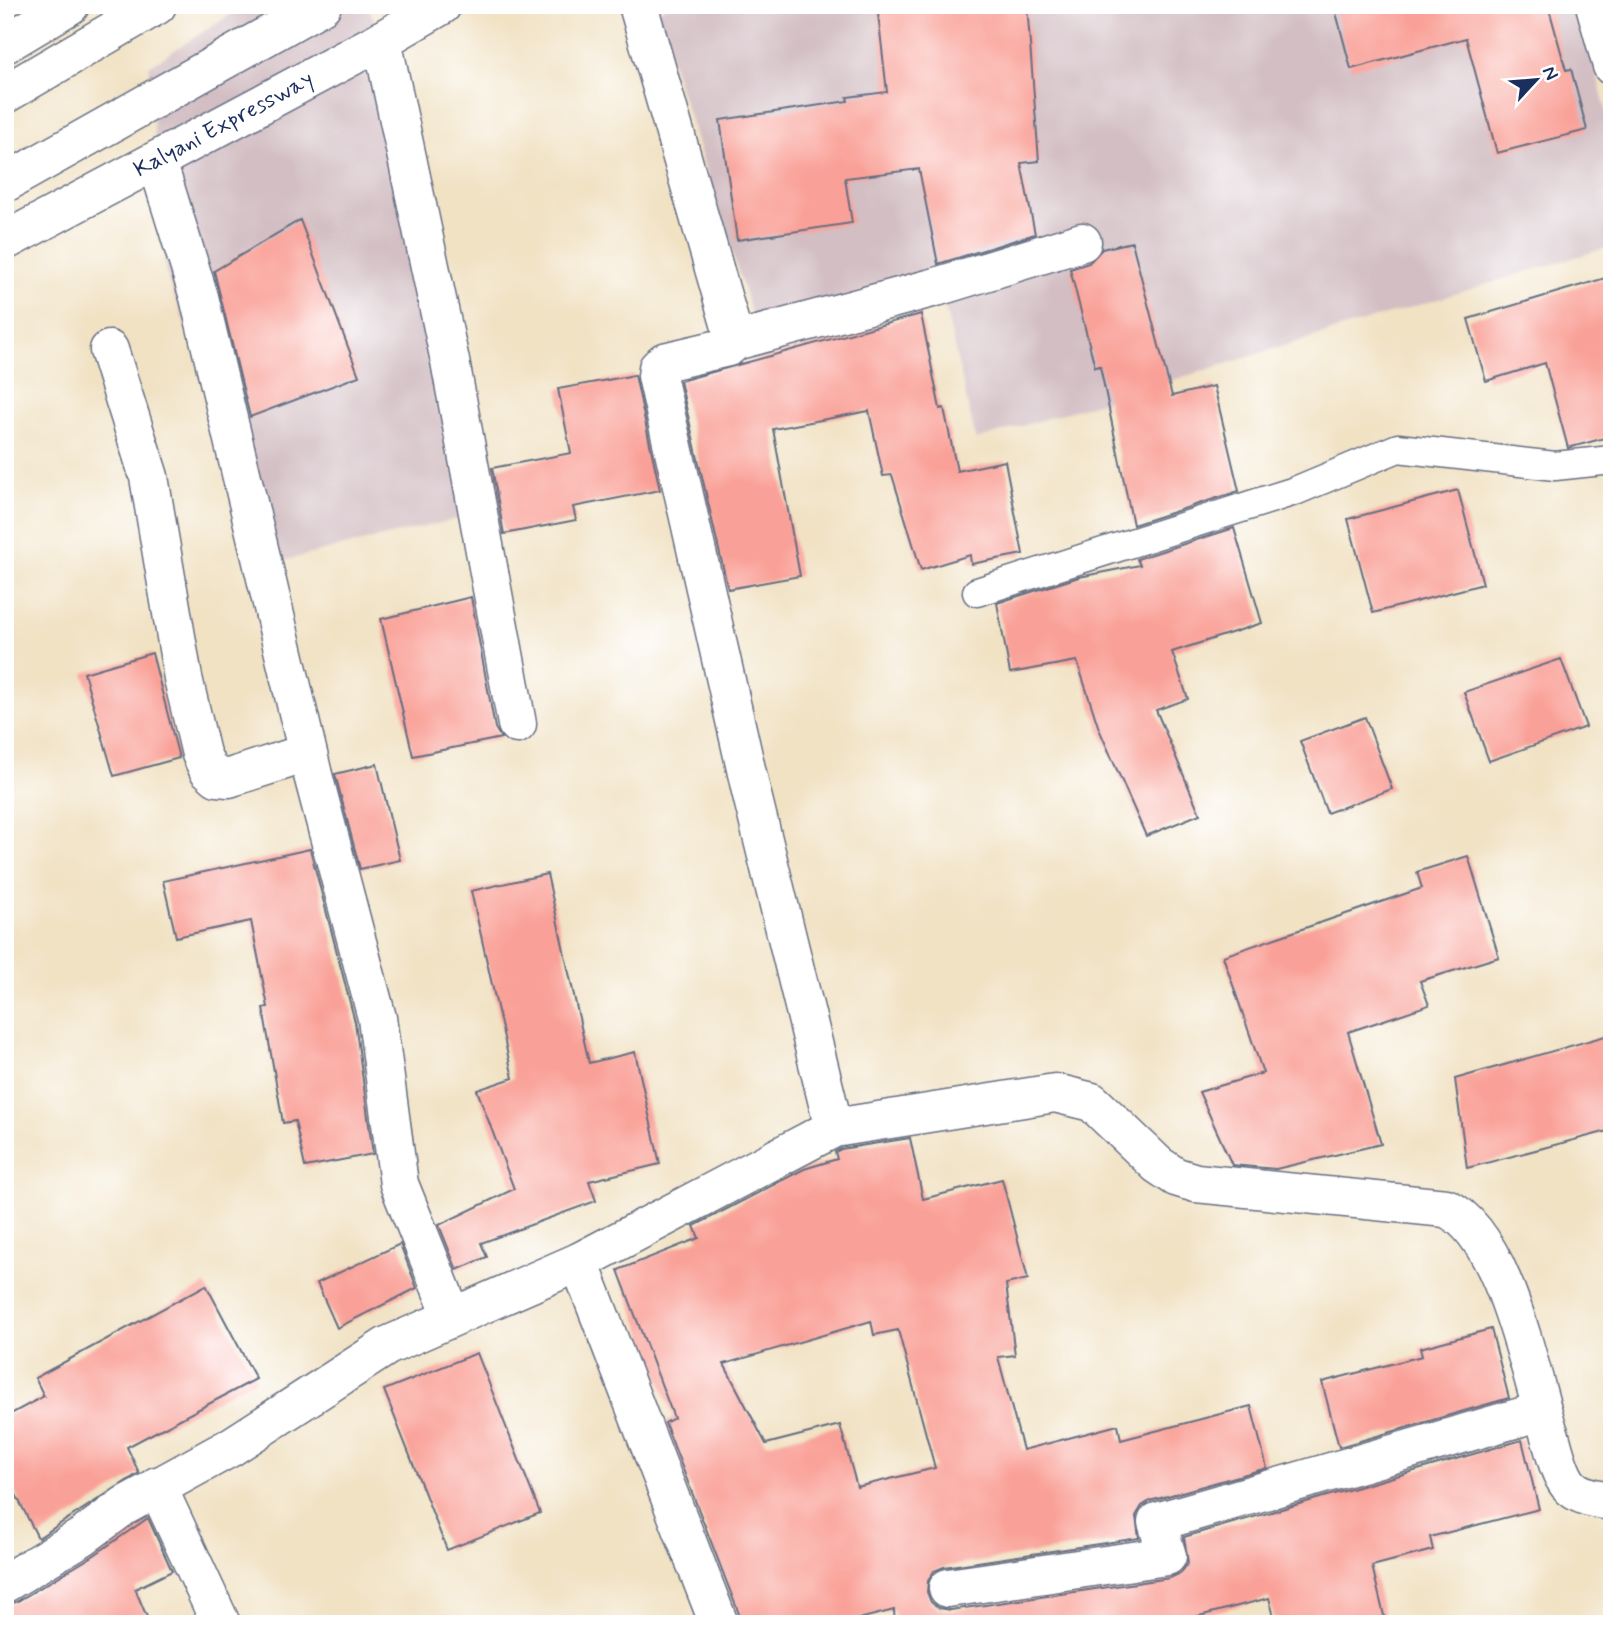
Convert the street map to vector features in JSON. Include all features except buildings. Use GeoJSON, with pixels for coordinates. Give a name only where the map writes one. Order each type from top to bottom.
{"type":"FeatureCollection","features":[{"type":"Feature","properties":{"kind":"main road"},"geometry":{"type":"LineString","coordinates":[[5,44],[70,5]]}},
{"type":"Feature","properties":{"kind":"main road"},"geometry":{"type":"LineString","coordinates":[[5,94],[157,5]]}},
{"type":"Feature","properties":{"kind":"main road"},"geometry":{"type":"LineString","coordinates":[[5,183],[322,5]]}},
{"type":"Feature","properties":{"kind":"main road","name":"Kalyani Expressway"},"geometry":{"type":"LineString","coordinates":[[5,241],[382,40],[442,5]]}},
{"type":"Feature","properties":{"kind":"main road"},"geometry":{"type":"LineString","coordinates":[[638,5],[735,341]]}},
{"type":"Feature","properties":{"kind":"main road"},"geometry":{"type":"LineString","coordinates":[[1595,5],[1612,66]]}},
{"type":"Feature","properties":{"kind":"main road"},"geometry":{"type":"LineString","coordinates":[[382,40],[447,347],[517,724]]}},
{"type":"Feature","properties":{"kind":"main road"},"geometry":{"type":"LineString","coordinates":[[157,161],[199,297],[307,753],[377,1018],[399,1184],[453,1316]]}},
{"type":"Feature","properties":{"kind":"main road"},"geometry":{"type":"LineString","coordinates":[[834,1128],[755,805],[657,376],[658,368],[664,362],[728,347],[735,341],[936,287],[1082,242]]}},
{"type":"Feature","properties":{"kind":"main road"},"geometry":{"type":"LineString","coordinates":[[109,350],[149,477],[183,678],[201,754],[208,769],[217,777],[229,778],[307,753]]}},
{"type":"Feature","properties":{"kind":"main road"},"geometry":{"type":"LineString","coordinates":[[5,1583],[82,1537],[157,1486],[231,1447],[387,1346],[579,1262],[834,1128],[1055,1093],[1092,1102],[1158,1165],[1176,1177],[1196,1183],[1446,1208],[1463,1215],[1484,1244],[1523,1337],[1542,1411],[1568,1484],[1590,1498],[1612,1501]]}},
{"type":"Feature","properties":{"kind":"main road"},"geometry":{"type":"LineString","coordinates":[[579,1262],[719,1624]]}},
{"type":"Feature","properties":{"kind":"main road"},"geometry":{"type":"LineString","coordinates":[[948,1588],[1167,1556],[1157,1521],[1542,1411]]}},
{"type":"Feature","properties":{"kind":"main road"},"geometry":{"type":"LineString","coordinates":[[157,1486],[221,1624]]}},
{"type":"Feature","properties":{"kind":"lane"},"geometry":{"type":"LineString","coordinates":[[977,592],[1295,491],[1398,448],[1555,466],[1612,460]]}},
{"type":"Feature","properties":{"kind":"shaded area"},"geometry":{"type":"Polygon","coordinates":[[[246,5],[368,5],[414,117],[478,514],[273,563],[165,271],[149,66],[246,5]]]}},
{"type":"Feature","properties":{"kind":"shaded area"},"geometry":{"type":"Polygon","coordinates":[[[667,5],[1579,5],[1612,134],[1612,246],[976,440],[936,269],[755,325],[656,13],[667,5]]]}}]}
